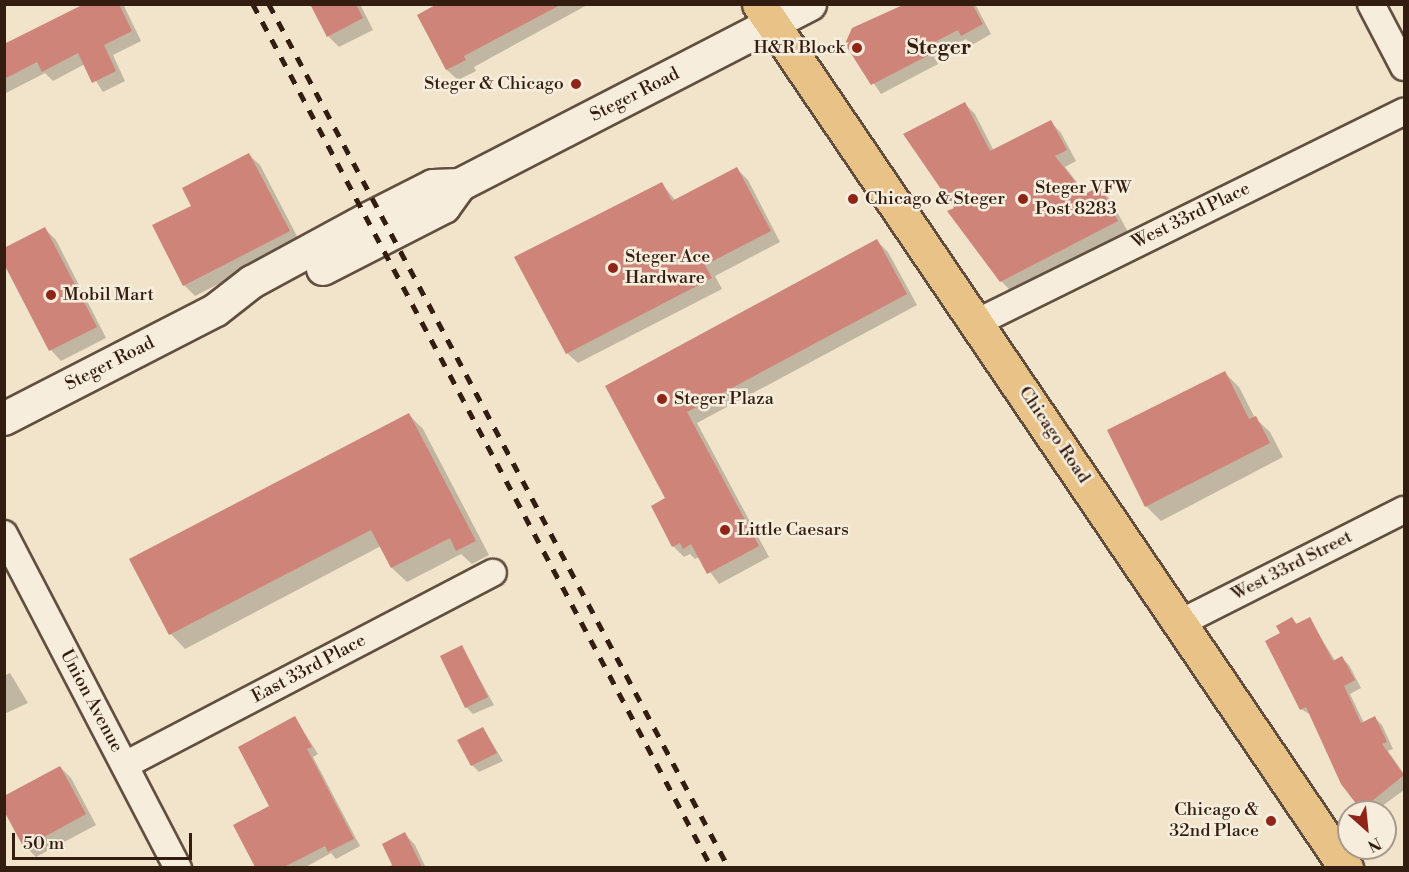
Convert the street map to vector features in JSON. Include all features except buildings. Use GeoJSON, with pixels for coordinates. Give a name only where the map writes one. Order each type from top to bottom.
{"type":"FeatureCollection","features":[{"type":"Feature","properties":{"kind":"main road","name":"Chicago Road"},"geometry":{"type":"LineString","coordinates":[[765,14],[978,322],[1346,867]]}},
{"type":"Feature","properties":{"kind":"street","name":"Steger Road"},"geometry":{"type":"LineString","coordinates":[[4,418],[216,310],[252,282],[368,219],[433,186],[460,185],[765,14],[810,4]]}},
{"type":"Feature","properties":{"kind":"street"},"geometry":{"type":"LineString","coordinates":[[1371,4],[1404,68]]}},
{"type":"Feature","properties":{"kind":"street","name":"West 33rd Place"},"geometry":{"type":"LineString","coordinates":[[978,322],[1404,111]]}},
{"type":"Feature","properties":{"kind":"street","name":"West 33rd Street"},"geometry":{"type":"LineString","coordinates":[[1180,623],[1404,510]]}},
{"type":"Feature","properties":{"kind":"street","name":"Union Avenue"},"geometry":{"type":"LineString","coordinates":[[4,534],[178,867]]}},
{"type":"Feature","properties":{"kind":"street","name":"East 33rd Place"},"geometry":{"type":"LineString","coordinates":[[125,765],[493,573]]}},
{"type":"Feature","properties":{"kind":"railway"},"geometry":{"type":"LineString","coordinates":[[253,4],[712,868]]}},
{"type":"Feature","properties":{"kind":"railway"},"geometry":{"type":"LineString","coordinates":[[269,4],[729,868]]}},
{"type":"Feature","properties":{"kind":"place","name":"H&R Block"},"geometry":{"type":"Point","coordinates":[857,48]}},
{"type":"Feature","properties":{"kind":"place","name":"Steger & Chicago"},"geometry":{"type":"Point","coordinates":[576,84]}},
{"type":"Feature","properties":{"kind":"place","name":"Chicago & Steger"},"geometry":{"type":"Point","coordinates":[853,199]}},
{"type":"Feature","properties":{"kind":"place","name":"Steger VFW Post 8283"},"geometry":{"type":"Point","coordinates":[1023,199]}},
{"type":"Feature","properties":{"kind":"place","name":"Steger Ace Hardware"},"geometry":{"type":"Point","coordinates":[613,268]}},
{"type":"Feature","properties":{"kind":"place","name":"Mobil Mart"},"geometry":{"type":"Point","coordinates":[51,295]}},
{"type":"Feature","properties":{"kind":"place","name":"Steger Plaza"},"geometry":{"type":"Point","coordinates":[662,399]}},
{"type":"Feature","properties":{"kind":"place","name":"Little Caesars"},"geometry":{"type":"Point","coordinates":[725,530]}},
{"type":"Feature","properties":{"kind":"place","name":"Chicago & 32nd Place"},"geometry":{"type":"Point","coordinates":[1271,821]}},
{"type":"Feature","properties":{"kind":"district","name":"Steger"},"geometry":{"type":"Point","coordinates":[939,48]}}]}
